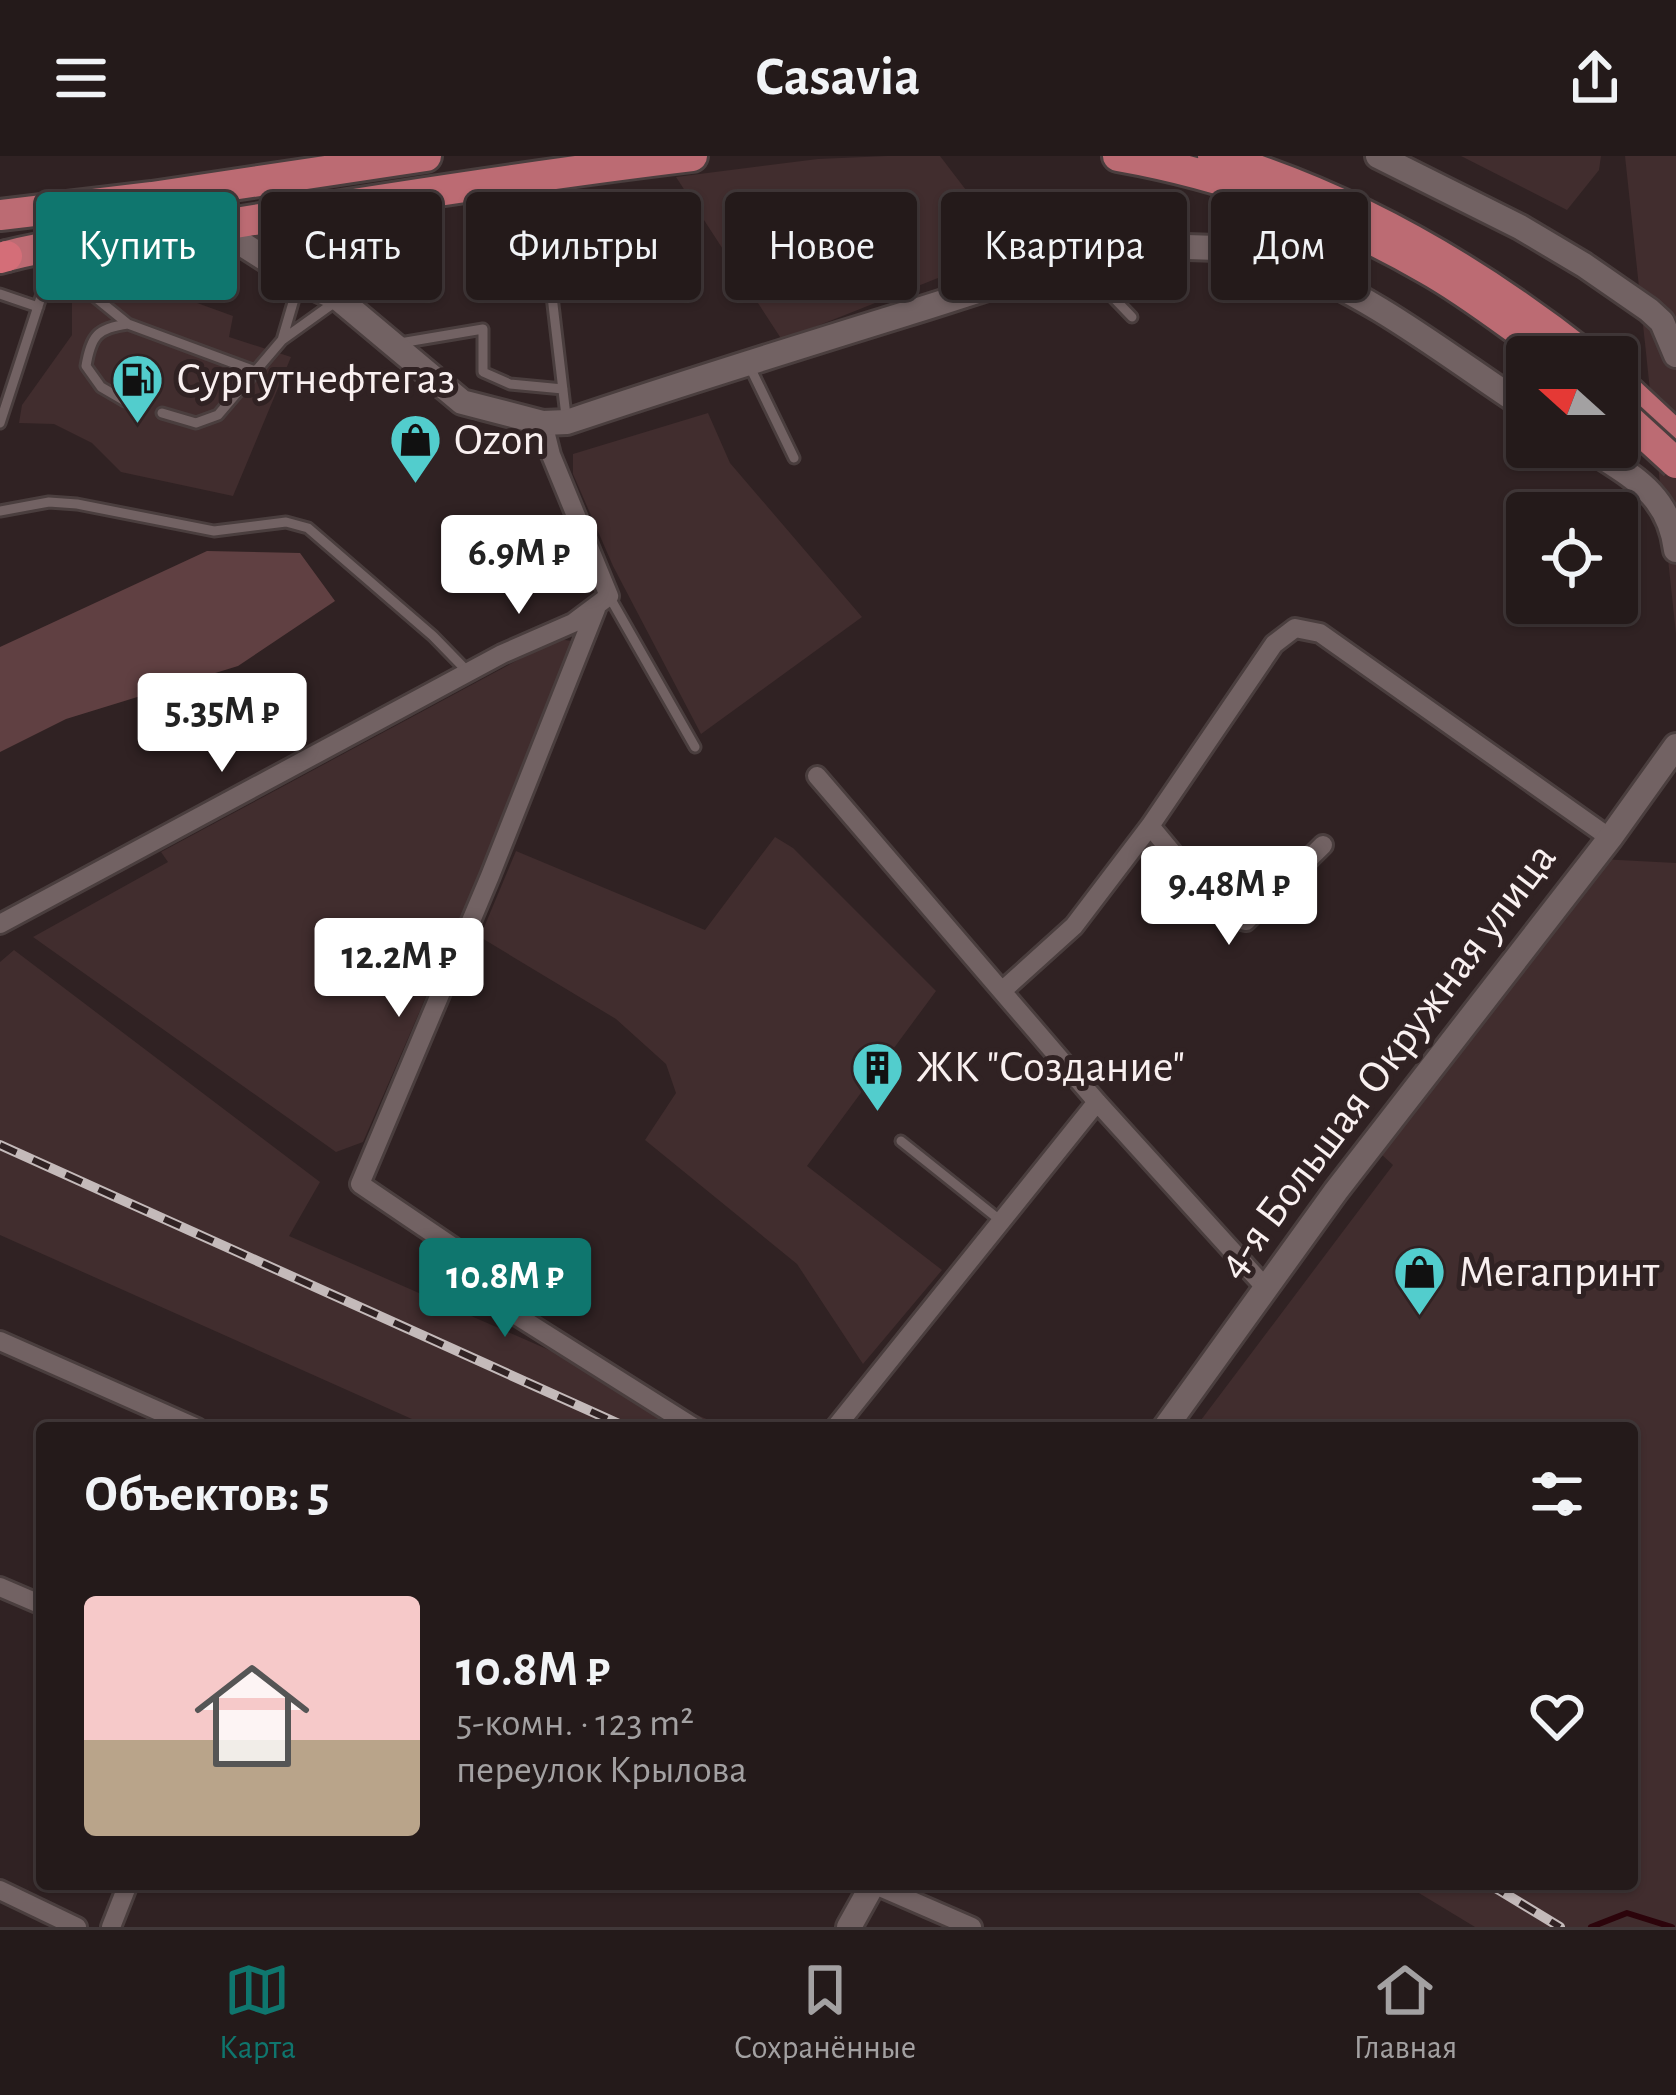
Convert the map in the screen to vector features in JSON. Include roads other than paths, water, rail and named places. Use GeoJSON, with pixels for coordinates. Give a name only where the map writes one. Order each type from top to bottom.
{"type":"FeatureCollection","features":[{"type":"Feature","properties":{"kind":"main road"},"geometry":{"type":"LineString","coordinates":[[0,215],[426,156]]}},
{"type":"Feature","properties":{"kind":"main road"},"geometry":{"type":"LineString","coordinates":[[424,192],[692,156]]}},
{"type":"Feature","properties":{"kind":"main road"},"geometry":{"type":"LineString","coordinates":[[1118,156],[1238,185],[1312,212],[1427,269],[1525,336]]}},
{"type":"Feature","properties":{"kind":"main road"},"geometry":{"type":"LineString","coordinates":[[1213,156],[1263,170],[1359,210],[1526,309],[1560,336]]}},
{"type":"Feature","properties":{"kind":"main road"},"geometry":{"type":"LineString","coordinates":[[4,257],[36,257]]}},
{"type":"Feature","properties":{"kind":"main road"},"geometry":{"type":"LineString","coordinates":[[1638,401],[1676,436]]}},
{"type":"Feature","properties":{"kind":"main road"},"geometry":{"type":"LineString","coordinates":[[1638,428],[1676,463]]}},
{"type":"Feature","properties":{"kind":"street"},"geometry":{"type":"LineString","coordinates":[[1378,156],[1520,227],[1584,265],[1662,322],[1676,356]]}},
{"type":"Feature","properties":{"kind":"street"},"geometry":{"type":"LineString","coordinates":[[1187,248],[1238,251],[1287,264],[1369,305],[1506,394]]}},
{"type":"Feature","properties":{"kind":"street"},"geometry":{"type":"LineString","coordinates":[[340,300],[462,401],[555,422],[953,300]]}},
{"type":"Feature","properties":{"kind":"street"},"geometry":{"type":"LineString","coordinates":[[555,422],[551,455],[601,557],[602,602],[360,1184],[453,1247],[508,1310],[685,1422]]}},
{"type":"Feature","properties":{"kind":"street"},"geometry":{"type":"LineString","coordinates":[[1657,499],[1676,447]]}},
{"type":"Feature","properties":{"kind":"street"},"geometry":{"type":"LineString","coordinates":[[1615,468],[1657,499],[1676,550]]}},
{"type":"Feature","properties":{"kind":"street"},"geometry":{"type":"LineString","coordinates":[[1657,499],[1676,482]]}},
{"type":"Feature","properties":{"kind":"street"},"geometry":{"type":"LineString","coordinates":[[0,923],[602,602]]}},
{"type":"Feature","properties":{"kind":"street"},"geometry":{"type":"LineString","coordinates":[[1002,991],[1074,926],[1150,826],[1274,644],[1295,628],[1320,632],[1610,838]]}},
{"type":"Feature","properties":{"kind":"street","name":"4-я Большая Окружная улица"},"geometry":{"type":"LineString","coordinates":[[1169,1422],[1265,1287],[1676,746]]}},
{"type":"Feature","properties":{"kind":"street"},"geometry":{"type":"LineString","coordinates":[[818,776],[1097,1102],[1265,1287]]}},
{"type":"Feature","properties":{"kind":"street"},"geometry":{"type":"LineString","coordinates":[[1150,826],[1225,916],[1236,921],[1246,922],[1324,845]]}},
{"type":"Feature","properties":{"kind":"street"},"geometry":{"type":"LineString","coordinates":[[840,1422],[1097,1102]]}},
{"type":"Feature","properties":{"kind":"street"},"geometry":{"type":"LineString","coordinates":[[0,1341],[183,1422]]}},
{"type":"Feature","properties":{"kind":"street"},"geometry":{"type":"LineString","coordinates":[[0,1587],[36,1602]]}},
{"type":"Feature","properties":{"kind":"street"},"geometry":{"type":"LineString","coordinates":[[0,1890],[77,1927]]}},
{"type":"Feature","properties":{"kind":"street"},"geometry":{"type":"LineString","coordinates":[[111,1927],[126,1890]]}},
{"type":"Feature","properties":{"kind":"street"},"geometry":{"type":"LineString","coordinates":[[849,1927],[870,1890]]}},
{"type":"Feature","properties":{"kind":"street"},"geometry":{"type":"LineString","coordinates":[[887,1890],[972,1927]]}},
{"type":"Feature","properties":{"kind":"lane"},"geometry":{"type":"LineString","coordinates":[[0,294],[38,307]]}},
{"type":"Feature","properties":{"kind":"lane"},"geometry":{"type":"LineString","coordinates":[[0,423],[40,300]]}},
{"type":"Feature","properties":{"kind":"lane"},"geometry":{"type":"LineString","coordinates":[[99,300],[128,324],[255,371]]}},
{"type":"Feature","properties":{"kind":"lane"},"geometry":{"type":"LineString","coordinates":[[282,340],[294,300]]}},
{"type":"Feature","properties":{"kind":"lane"},"geometry":{"type":"LineString","coordinates":[[161,413],[196,423],[218,415],[282,340],[338,300]]}},
{"type":"Feature","properties":{"kind":"lane"},"geometry":{"type":"LineString","coordinates":[[553,300],[563,389],[555,422]]}},
{"type":"Feature","properties":{"kind":"lane"},"geometry":{"type":"LineString","coordinates":[[1116,300],[1132,317]]}},
{"type":"Feature","properties":{"kind":"lane"},"geometry":{"type":"LineString","coordinates":[[125,400],[101,387],[86,366],[91,340],[103,327],[128,324]]}},
{"type":"Feature","properties":{"kind":"lane"},"geometry":{"type":"LineString","coordinates":[[393,344],[483,329],[483,372],[510,384],[563,389]]}},
{"type":"Feature","properties":{"kind":"lane"},"geometry":{"type":"LineString","coordinates":[[747,362],[794,458]]}},
{"type":"Feature","properties":{"kind":"lane"},"geometry":{"type":"LineString","coordinates":[[0,511],[50,502],[214,531],[286,522],[308,528],[469,673]]}},
{"type":"Feature","properties":{"kind":"lane"},"geometry":{"type":"LineString","coordinates":[[602,602],[695,747]]}},
{"type":"Feature","properties":{"kind":"lane"},"geometry":{"type":"LineString","coordinates":[[901,1141],[1001,1221]]}},
{"type":"Feature","properties":{"kind":"waterway"},"geometry":{"type":"LineString","coordinates":[[1591,1927],[1627,1913],[1672,1927]]}},
{"type":"Feature","properties":{"kind":"railway"},"geometry":{"type":"LineString","coordinates":[[0,1145],[615,1422]]}},
{"type":"Feature","properties":{"kind":"railway"},"geometry":{"type":"LineString","coordinates":[[1499,1890],[1560,1927]]}},
{"type":"Feature","properties":{"kind":"place","name":"Сургутнефтегаз"},"geometry":{"type":"Point","coordinates":[137,425]}},
{"type":"Feature","properties":{"kind":"place","name":"Ozon"},"geometry":{"type":"Point","coordinates":[415,486]}},
{"type":"Feature","properties":{"kind":"place","name":"ЖК \"Создание\""},"geometry":{"type":"Point","coordinates":[877,1113]}},
{"type":"Feature","properties":{"kind":"place","name":"Мегапринт"},"geometry":{"type":"Point","coordinates":[1419,1318]}}]}
